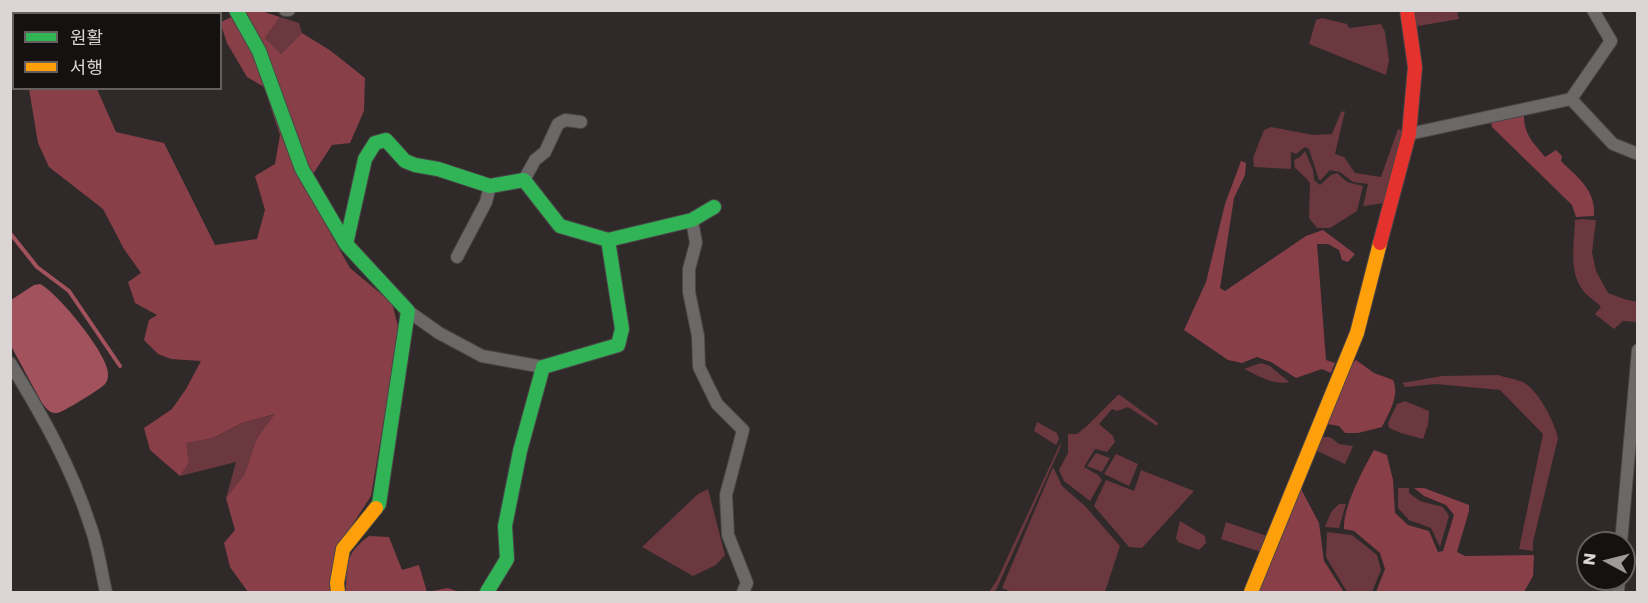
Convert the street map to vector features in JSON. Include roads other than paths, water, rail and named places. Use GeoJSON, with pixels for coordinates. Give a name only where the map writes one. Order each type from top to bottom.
{"type":"FeatureCollection","features":[{"type":"Feature","properties":{"kind":"street"},"geometry":{"type":"LineString","coordinates":[[236,10],[258,51],[302,169],[346,244],[408,311],[439,333],[482,356],[543,367],[618,345],[622,329],[608,240]]}},
{"type":"Feature","properties":{"kind":"street"},"geometry":{"type":"LineString","coordinates":[[1251,592],[1357,333],[1409,134],[1414,67],[1407,10]]}},
{"type":"Feature","properties":{"kind":"street"},"geometry":{"type":"LineString","coordinates":[[1409,134],[1571,99],[1611,41],[1593,10]]}},
{"type":"Feature","properties":{"kind":"street"},"geometry":{"type":"LineString","coordinates":[[1571,99],[1613,144],[1638,154]]}},
{"type":"Feature","properties":{"kind":"street"},"geometry":{"type":"LineString","coordinates":[[524,180],[535,160],[545,152],[558,124],[565,120],[581,122]]}},
{"type":"Feature","properties":{"kind":"street"},"geometry":{"type":"LineString","coordinates":[[346,244],[365,159],[375,143],[386,140],[405,161],[490,186],[524,180]]}},
{"type":"Feature","properties":{"kind":"street"},"geometry":{"type":"LineString","coordinates":[[524,180],[560,226],[608,240],[693,220],[714,207]]}},
{"type":"Feature","properties":{"kind":"street"},"geometry":{"type":"LineString","coordinates":[[458,257],[486,202],[490,186]]}},
{"type":"Feature","properties":{"kind":"street"},"geometry":{"type":"LineString","coordinates":[[693,220],[696,243],[689,269],[689,292],[698,336],[699,368],[717,404],[743,430],[726,495],[728,535],[747,583],[743,592]]}},
{"type":"Feature","properties":{"kind":"street"},"geometry":{"type":"LineString","coordinates":[[338,592],[337,583],[343,549],[379,504],[408,311]]}},
{"type":"Feature","properties":{"kind":"street"},"geometry":{"type":"LineString","coordinates":[[1622,531],[1638,350]]}},
{"type":"Feature","properties":{"kind":"street"},"geometry":{"type":"LineString","coordinates":[[10,363],[48,425],[64,458],[91,526],[106,592]]}},
{"type":"Feature","properties":{"kind":"street"},"geometry":{"type":"LineString","coordinates":[[487,592],[507,559],[505,526],[520,451],[543,367]]}},
{"type":"Feature","properties":{"kind":"waterway"},"geometry":{"type":"LineString","coordinates":[[10,233],[37,267],[69,291],[120,366]]}}]}
